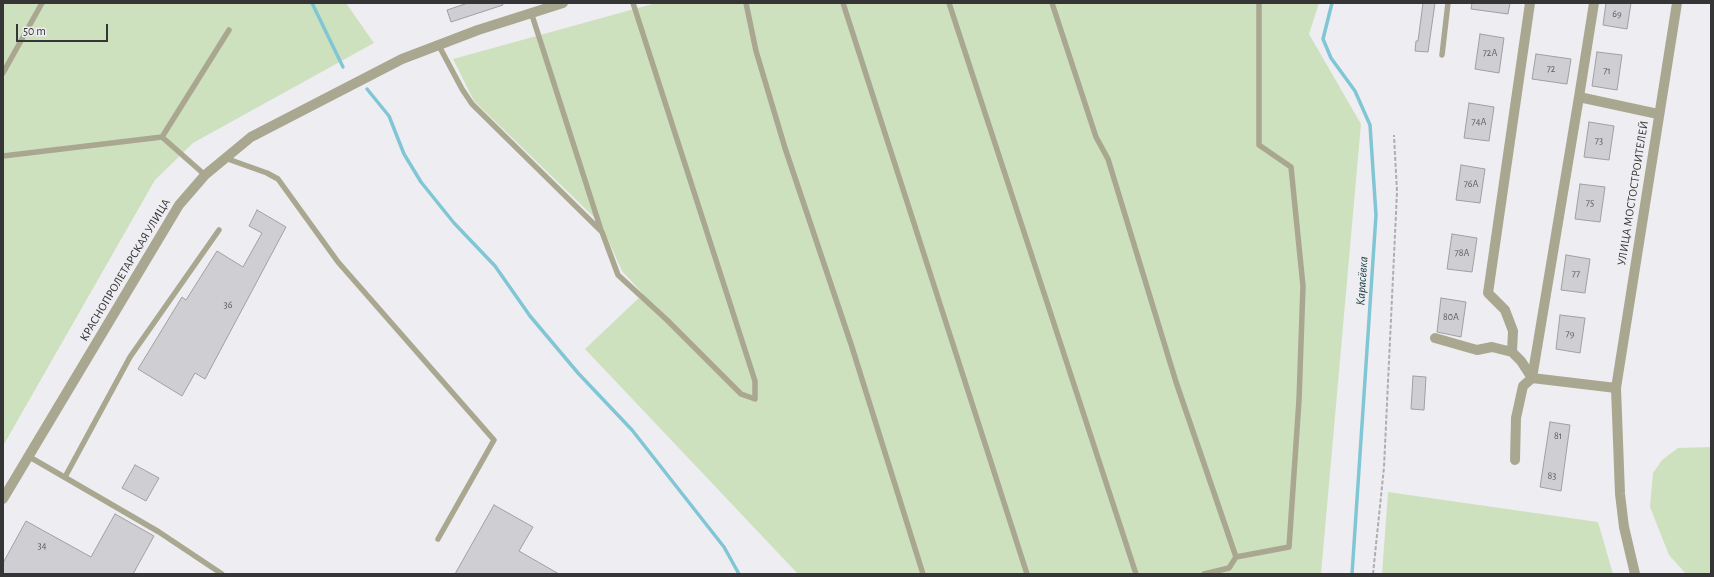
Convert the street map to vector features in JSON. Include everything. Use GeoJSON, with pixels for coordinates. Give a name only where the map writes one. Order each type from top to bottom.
{"type":"FeatureCollection","features":[{"type":"Feature","properties":{"kind":"street","name":"КРАСНОПРОЛЕТАРСКАЯ УЛИЦА"},"geometry":{"type":"LineString","coordinates":[[3,499],[178,205],[205,175],[224,158],[251,137],[402,58],[531,12],[563,3]]}},
{"type":"Feature","properties":{"kind":"street"},"geometry":{"type":"LineString","coordinates":[[1512,352],[1513,331],[1505,310],[1488,293],[1530,3]]}},
{"type":"Feature","properties":{"kind":"street"},"geometry":{"type":"LineString","coordinates":[[1515,460],[1516,418],[1523,386],[1532,378],[1580,97],[1594,3]]}},
{"type":"Feature","properties":{"kind":"street","name":"УЛИЦА МОСТОСТРОИТЕЛЕЙ"},"geometry":{"type":"LineString","coordinates":[[1635,574],[1624,527],[1620,494],[1616,388],[1658,114],[1677,3]]}},
{"type":"Feature","properties":{"kind":"street"},"geometry":{"type":"LineString","coordinates":[[1580,97],[1658,114]]}},
{"type":"Feature","properties":{"kind":"street"},"geometry":{"type":"LineString","coordinates":[[1435,338],[1477,350],[1492,347],[1512,352],[1521,361],[1532,378]]}},
{"type":"Feature","properties":{"kind":"street"},"geometry":{"type":"LineString","coordinates":[[1532,378],[1616,388]]}},
{"type":"Feature","properties":{"kind":"lane"},"geometry":{"type":"LineString","coordinates":[[3,73],[42,3]]}},
{"type":"Feature","properties":{"kind":"lane"},"geometry":{"type":"LineString","coordinates":[[531,12],[602,232],[618,275],[667,320],[741,394],[755,399],[756,381],[633,3]]}},
{"type":"Feature","properties":{"kind":"lane"},"geometry":{"type":"LineString","coordinates":[[746,3],[756,51],[785,148],[853,351],[923,574]]}},
{"type":"Feature","properties":{"kind":"lane"},"geometry":{"type":"LineString","coordinates":[[844,3],[1027,574]]}},
{"type":"Feature","properties":{"kind":"lane"},"geometry":{"type":"LineString","coordinates":[[949,3],[1136,574]]}},
{"type":"Feature","properties":{"kind":"lane"},"geometry":{"type":"LineString","coordinates":[[1052,3],[1096,137],[1108,159],[1176,382],[1236,557]]}},
{"type":"Feature","properties":{"kind":"lane"},"geometry":{"type":"LineString","coordinates":[[1204,574],[1229,568],[1236,557],[1289,547],[1299,400],[1303,286],[1291,167],[1259,145],[1259,3]]}},
{"type":"Feature","properties":{"kind":"lane"},"geometry":{"type":"LineString","coordinates":[[1442,56],[1448,3]]}},
{"type":"Feature","properties":{"kind":"lane"},"geometry":{"type":"LineString","coordinates":[[162,137],[229,30]]}},
{"type":"Feature","properties":{"kind":"lane"},"geometry":{"type":"LineString","coordinates":[[438,44],[462,90],[472,104],[602,232]]}},
{"type":"Feature","properties":{"kind":"lane"},"geometry":{"type":"LineString","coordinates":[[3,156],[162,137],[205,175]]}},
{"type":"Feature","properties":{"kind":"lane"},"geometry":{"type":"LineString","coordinates":[[224,158],[267,173],[278,179],[338,262],[494,440],[438,539]]}},
{"type":"Feature","properties":{"kind":"lane"},"geometry":{"type":"LineString","coordinates":[[65,477],[130,357],[219,230]]}},
{"type":"Feature","properties":{"kind":"lane"},"geometry":{"type":"LineString","coordinates":[[28,456],[159,532],[222,574]]}},
{"type":"Feature","properties":{"kind":"path"},"geometry":{"type":"LineString","coordinates":[[1373,574],[1384,467],[1397,192],[1394,135]]}},
{"type":"Feature","properties":{"kind":"green space"},"geometry":{"type":"Polygon","coordinates":[[[3,3],[346,3],[374,43],[193,143],[155,180],[3,446],[3,3]]]}},
{"type":"Feature","properties":{"kind":"green space"},"geometry":{"type":"Polygon","coordinates":[[[656,3],[1319,3],[1309,34],[1361,124],[1321,574],[798,574],[585,349],[643,294],[622,271],[601,224],[474,101],[453,59],[656,3]]]}},
{"type":"Feature","properties":{"kind":"green space"},"geometry":{"type":"Polygon","coordinates":[[[1711,447],[1711,574],[1686,574],[1669,555],[1650,507],[1653,473],[1662,460],[1678,448],[1711,447]]]}},
{"type":"Feature","properties":{"kind":"green space"},"geometry":{"type":"Polygon","coordinates":[[[1388,492],[1598,522],[1613,574],[1382,574],[1388,492]]]}},
{"type":"Feature","properties":{"kind":"building"},"geometry":{"type":"Polygon","coordinates":[[[468,3],[502,3],[503,5],[451,22],[447,10],[468,3]]]}},
{"type":"Feature","properties":{"kind":"building"},"geometry":{"type":"Polygon","coordinates":[[[1423,3],[1435,3],[1428,52],[1415,51],[1416,41],[1418,41],[1423,3]]]}},
{"type":"Feature","properties":{"kind":"building"},"geometry":{"type":"Polygon","coordinates":[[[1472,3],[1510,3],[1508,14],[1471,9],[1472,3]]]}},
{"type":"Feature","properties":{"kind":"building"},"geometry":{"type":"Polygon","coordinates":[[[1606,3],[1631,3],[1627,29],[1603,25],[1606,3]]]}},
{"type":"Feature","properties":{"kind":"building"},"geometry":{"type":"Polygon","coordinates":[[[1480,34],[1504,38],[1499,73],[1475,69],[1480,34]]]}},
{"type":"Feature","properties":{"kind":"building"},"geometry":{"type":"Polygon","coordinates":[[[1597,52],[1622,55],[1617,90],[1592,86],[1597,52]]]}},
{"type":"Feature","properties":{"kind":"building"},"geometry":{"type":"Polygon","coordinates":[[[1536,54],[1571,59],[1567,84],[1532,79],[1536,54]]]}},
{"type":"Feature","properties":{"kind":"building"},"geometry":{"type":"Polygon","coordinates":[[[1469,103],[1494,107],[1489,141],[1464,138],[1469,103]]]}},
{"type":"Feature","properties":{"kind":"building"},"geometry":{"type":"Polygon","coordinates":[[[1589,122],[1614,126],[1609,160],[1584,157],[1589,122]]]}},
{"type":"Feature","properties":{"kind":"building"},"geometry":{"type":"Polygon","coordinates":[[[1461,165],[1485,169],[1480,203],[1456,200],[1461,165]]]}},
{"type":"Feature","properties":{"kind":"building"},"geometry":{"type":"Polygon","coordinates":[[[1580,184],[1605,187],[1600,222],[1575,219],[1580,184]]]}},
{"type":"Feature","properties":{"kind":"building"},"geometry":{"type":"Polygon","coordinates":[[[257,210],[286,227],[205,379],[195,373],[182,396],[138,369],[182,297],[186,300],[217,251],[243,267],[262,233],[249,226],[257,210]]]}},
{"type":"Feature","properties":{"kind":"building"},"geometry":{"type":"Polygon","coordinates":[[[1452,234],[1477,238],[1472,272],[1447,269],[1452,234]]]}},
{"type":"Feature","properties":{"kind":"building"},"geometry":{"type":"Polygon","coordinates":[[[1566,255],[1590,259],[1585,293],[1561,290],[1566,255]]]}},
{"type":"Feature","properties":{"kind":"building"},"geometry":{"type":"Polygon","coordinates":[[[1441,298],[1466,302],[1461,337],[1437,332],[1441,298]]]}},
{"type":"Feature","properties":{"kind":"building"},"geometry":{"type":"Polygon","coordinates":[[[1560,315],[1585,318],[1580,353],[1556,349],[1560,315]]]}},
{"type":"Feature","properties":{"kind":"building"},"geometry":{"type":"Polygon","coordinates":[[[1413,376],[1426,377],[1424,410],[1411,409],[1413,376]]]}},
{"type":"Feature","properties":{"kind":"building"},"geometry":{"type":"Polygon","coordinates":[[[1550,422],[1570,425],[1561,491],[1540,487],[1550,422]]]}},
{"type":"Feature","properties":{"kind":"building"},"geometry":{"type":"Polygon","coordinates":[[[135,465],[159,478],[146,501],[122,488],[135,465]]]}},
{"type":"Feature","properties":{"kind":"building"},"geometry":{"type":"Polygon","coordinates":[[[494,505],[533,527],[519,551],[559,574],[455,574],[494,505]]]}},
{"type":"Feature","properties":{"kind":"building"},"geometry":{"type":"Polygon","coordinates":[[[115,514],[154,536],[133,574],[3,574],[3,563],[26,521],[91,557],[115,514]]]}},
{"type":"Feature","properties":{"kind":"waterway"},"geometry":{"type":"LineString","coordinates":[[312,3],[343,67]]}},
{"type":"Feature","properties":{"kind":"waterway","name":"Карасёвка"},"geometry":{"type":"LineString","coordinates":[[1332,3],[1323,39],[1331,58],[1355,91],[1370,125],[1376,215],[1352,574]]}},
{"type":"Feature","properties":{"kind":"waterway"},"geometry":{"type":"LineString","coordinates":[[367,89],[389,116],[404,154],[421,182],[454,223],[495,266],[530,316],[578,373],[632,430],[724,547],[739,574]]}}]}
